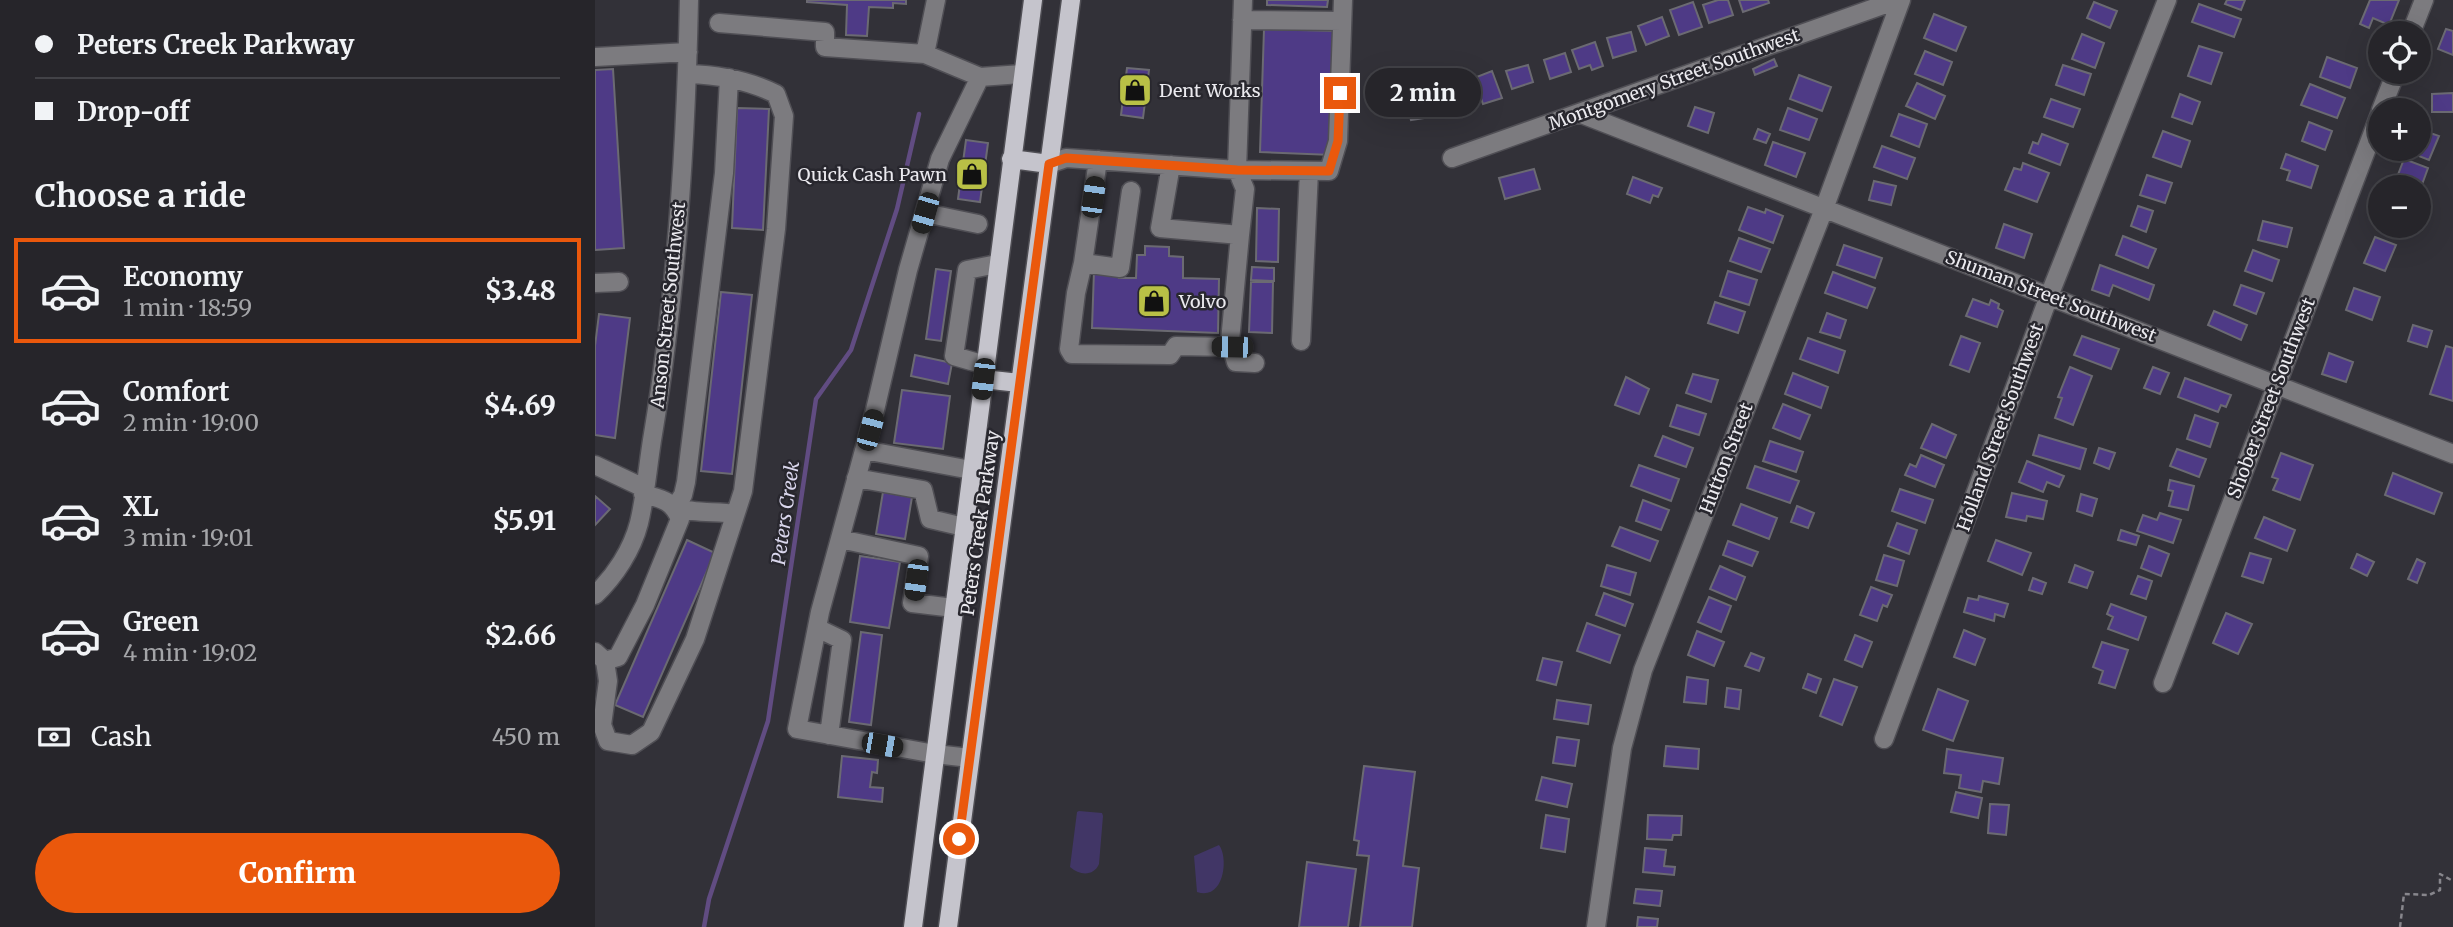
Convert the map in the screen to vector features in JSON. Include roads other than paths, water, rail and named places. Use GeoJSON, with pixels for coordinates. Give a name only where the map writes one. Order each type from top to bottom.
{"type":"FeatureCollection","features":[{"type":"Feature","properties":{"kind":"main road","name":"Peters Creek Parkway"},"geometry":{"type":"LineString","coordinates":[[913,927],[1033,0]]}},
{"type":"Feature","properties":{"kind":"main road","name":"Peters Creek Parkway"},"geometry":{"type":"LineString","coordinates":[[948,927],[1071,0]]}},
{"type":"Feature","properties":{"kind":"main road"},"geometry":{"type":"LineString","coordinates":[[1011,159],[1049,164]]}},
{"type":"Feature","properties":{"kind":"main road"},"geometry":{"type":"LineString","coordinates":[[984,372],[1019,383]]}},
{"type":"Feature","properties":{"kind":"street","name":"Anson Street Southwest"},"geometry":{"type":"LineString","coordinates":[[595,595],[625,557],[639,524],[664,367],[687,117],[689,0]]}},
{"type":"Feature","properties":{"kind":"street"},"geometry":{"type":"LineString","coordinates":[[925,54],[936,0]]}},
{"type":"Feature","properties":{"kind":"street"},"geometry":{"type":"LineString","coordinates":[[1243,0],[1237,170],[1245,189],[1230,341],[1236,362],[1255,363]]}},
{"type":"Feature","properties":{"kind":"street"},"geometry":{"type":"LineString","coordinates":[[1049,164],[1066,158],[1237,170],[1329,171],[1338,141],[1343,0]]}},
{"type":"Feature","properties":{"kind":"street","name":"Montgomery Street Southwest"},"geometry":{"type":"LineString","coordinates":[[1452,158],[1899,0]]}},
{"type":"Feature","properties":{"kind":"street","name":"Hutton Street"},"geometry":{"type":"LineString","coordinates":[[1596,927],[1622,748],[1643,670],[1824,209],[1899,0]]}},
{"type":"Feature","properties":{"kind":"street","name":"Holland Street Southwest"},"geometry":{"type":"LineString","coordinates":[[1884,739],[2049,296],[2167,0]]}},
{"type":"Feature","properties":{"kind":"street"},"geometry":{"type":"LineString","coordinates":[[2416,21],[2424,0]]}},
{"type":"Feature","properties":{"kind":"street"},"geometry":{"type":"LineString","coordinates":[[1242,20],[1342,21]]}},
{"type":"Feature","properties":{"kind":"street"},"geometry":{"type":"LineString","coordinates":[[719,23],[825,32],[825,47],[925,54],[980,77],[1023,74]]}},
{"type":"Feature","properties":{"kind":"street"},"geometry":{"type":"LineString","coordinates":[[595,57],[688,52]]}},
{"type":"Feature","properties":{"kind":"street"},"geometry":{"type":"LineString","coordinates":[[675,506],[680,519],[645,605],[618,657],[600,657],[608,681],[602,725],[608,741],[632,745],[651,732],[695,639],[743,491],[776,229],[784,116],[776,94],[758,85],[719,75],[688,74]]}},
{"type":"Feature","properties":{"kind":"street"},"geometry":{"type":"LineString","coordinates":[[970,758],[797,729],[817,628],[908,270],[940,159],[980,77]]}},
{"type":"Feature","properties":{"kind":"street"},"geometry":{"type":"LineString","coordinates":[[675,506],[683,495],[686,482],[724,173],[729,78]]}},
{"type":"Feature","properties":{"kind":"street","name":"Shuman Street Southwest"},"geometry":{"type":"LineString","coordinates":[[1579,113],[2453,454]]}},
{"type":"Feature","properties":{"kind":"street","name":"Shober Street Southwest"},"geometry":{"type":"LineString","coordinates":[[2163,683],[2368,146]]}},
{"type":"Feature","properties":{"kind":"street"},"geometry":{"type":"LineString","coordinates":[[1098,160],[1076,293],[1069,349],[1072,354],[1170,355],[1176,346],[1232,347]]}},
{"type":"Feature","properties":{"kind":"street"},"geometry":{"type":"LineString","coordinates":[[1171,166],[1160,228],[1240,235]]}},
{"type":"Feature","properties":{"kind":"street"},"geometry":{"type":"LineString","coordinates":[[1301,341],[1309,171]]}},
{"type":"Feature","properties":{"kind":"street"},"geometry":{"type":"LineString","coordinates":[[1083,263],[1121,268],[1131,191]]}},
{"type":"Feature","properties":{"kind":"street"},"geometry":{"type":"LineString","coordinates":[[925,213],[978,224]]}},
{"type":"Feature","properties":{"kind":"street"},"geometry":{"type":"LineString","coordinates":[[984,372],[954,356],[967,270],[997,264]]}},
{"type":"Feature","properties":{"kind":"street"},"geometry":{"type":"LineString","coordinates":[[595,282],[619,282]]}},
{"type":"Feature","properties":{"kind":"street"},"geometry":{"type":"LineString","coordinates":[[864,450],[971,470]]}},
{"type":"Feature","properties":{"kind":"street"},"geometry":{"type":"LineString","coordinates":[[595,466],[686,511],[735,514]]}},
{"type":"Feature","properties":{"kind":"street"},"geometry":{"type":"LineString","coordinates":[[856,478],[922,490],[930,519],[964,527]]}},
{"type":"Feature","properties":{"kind":"street"},"geometry":{"type":"LineString","coordinates":[[840,539],[919,556],[912,603],[954,608]]}},
{"type":"Feature","properties":{"kind":"street"},"geometry":{"type":"LineString","coordinates":[[817,628],[842,640],[829,735]]}},
{"type":"Feature","properties":{"kind":"waterway","name":"Peters Creek"},"geometry":{"type":"LineString","coordinates":[[704,927],[709,899],[768,721],[816,399],[851,350],[897,209],[919,114]]}},
{"type":"Feature","properties":{"kind":"place","name":"Dent Works"},"geometry":{"type":"Point","coordinates":[1135,90]}},
{"type":"Feature","properties":{"kind":"place","name":"Quick Cash Pawn"},"geometry":{"type":"Point","coordinates":[972,174]}},
{"type":"Feature","properties":{"kind":"place","name":"Volvo"},"geometry":{"type":"Point","coordinates":[1154,301]}}]}
